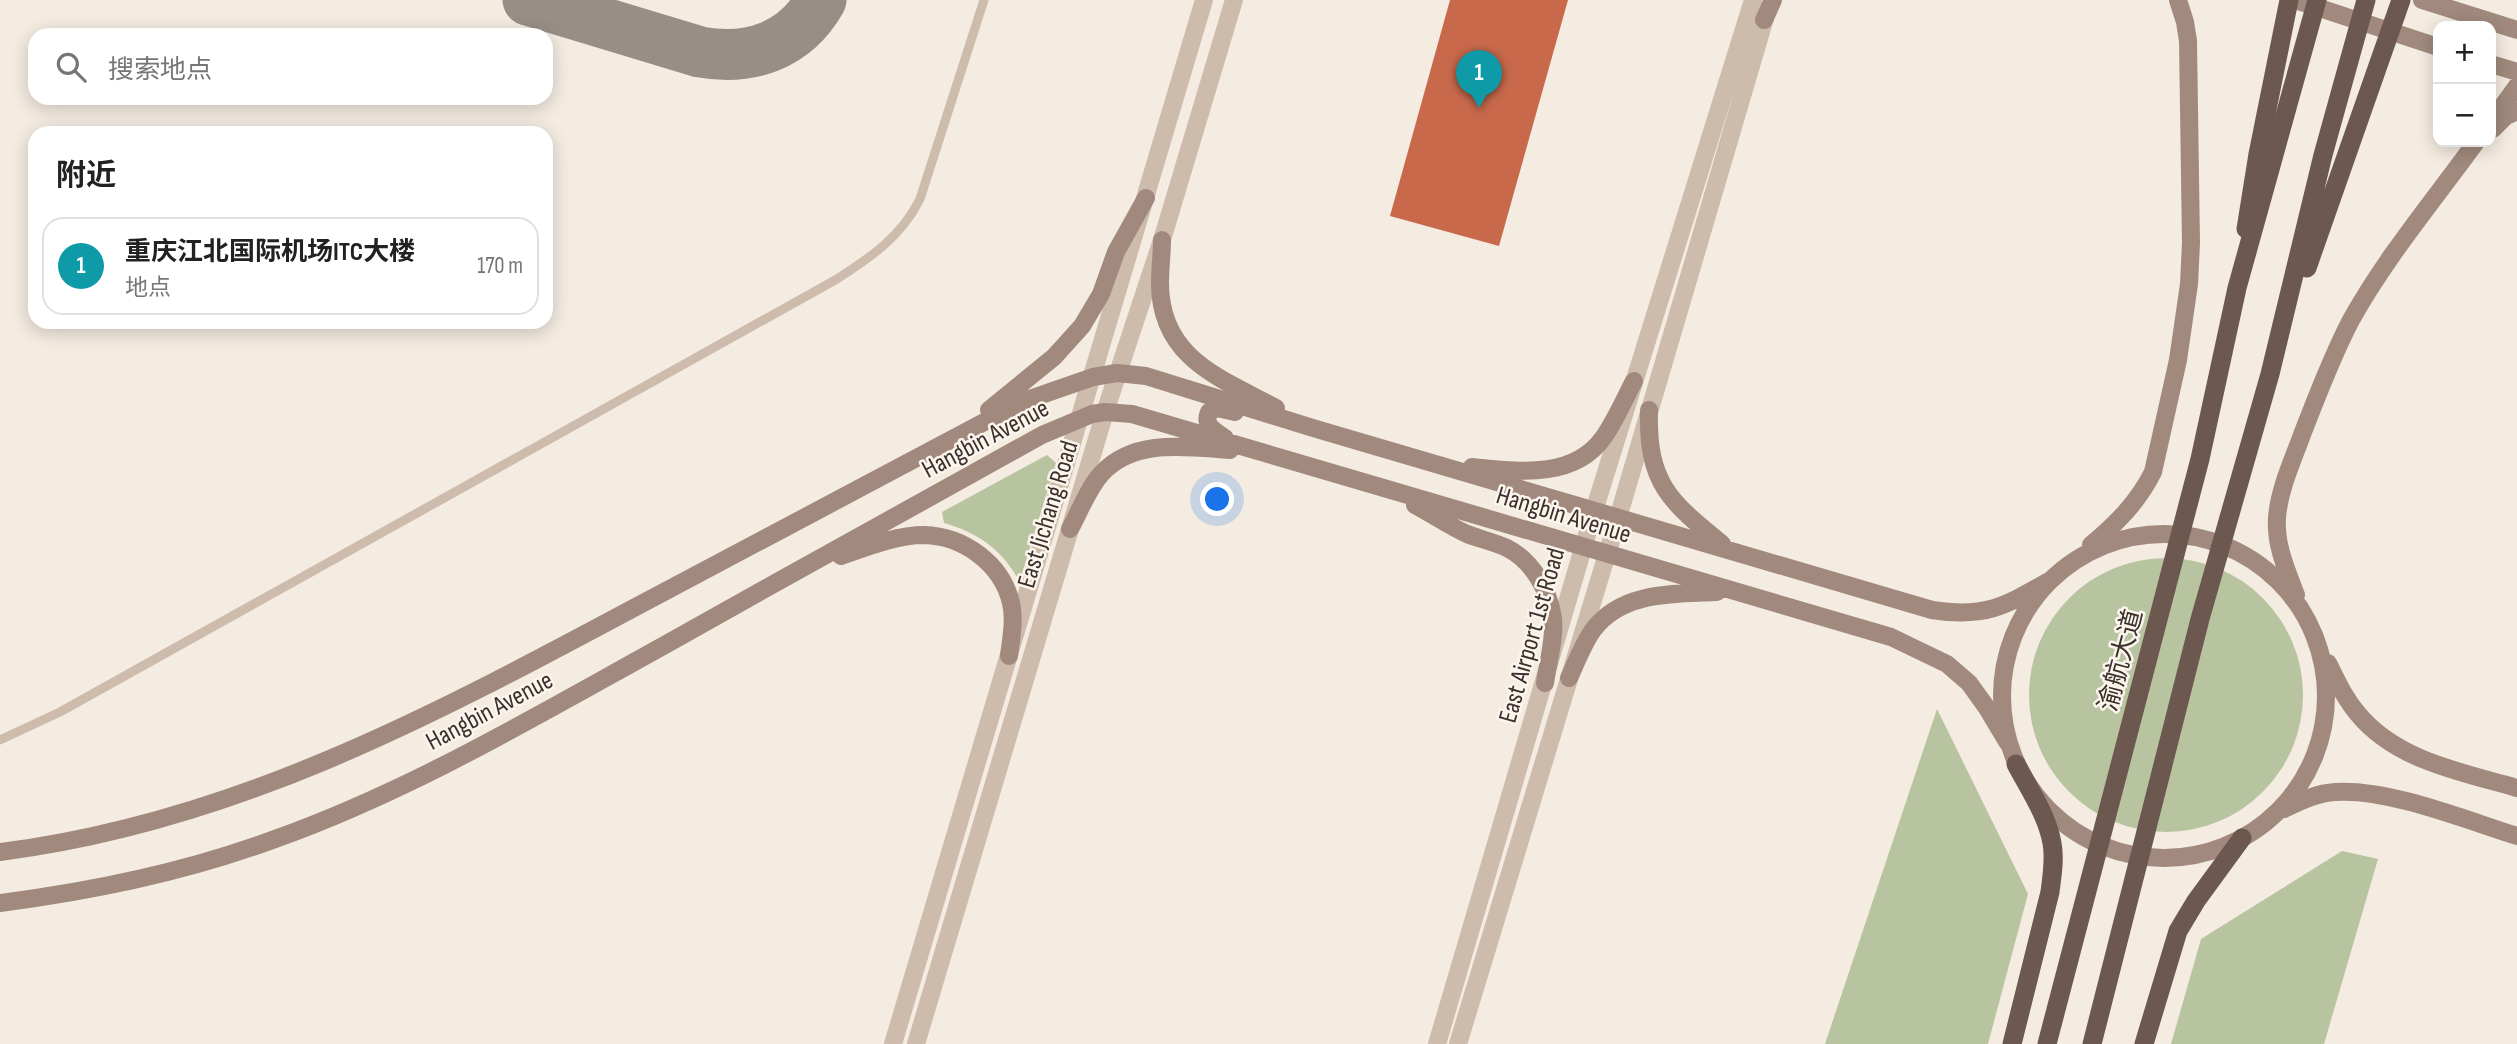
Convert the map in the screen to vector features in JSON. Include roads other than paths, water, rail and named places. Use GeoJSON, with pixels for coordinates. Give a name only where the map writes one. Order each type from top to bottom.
{"type":"FeatureCollection","features":[{"type":"Feature","properties":{"kind":"highway"},"geometry":{"type":"LineString","coordinates":[[2237,288],[2258,154],[2289,0]]}},
{"type":"Feature","properties":{"kind":"highway"},"geometry":{"type":"LineString","coordinates":[[2237,288],[2317,0]]}},
{"type":"Feature","properties":{"kind":"highway"},"geometry":{"type":"LineString","coordinates":[[2092,1044],[2200,618],[2270,374],[2323,155],[2365,0]]}},
{"type":"Feature","properties":{"kind":"highway"},"geometry":{"type":"LineString","coordinates":[[2270,374],[2401,0]]}},
{"type":"Feature","properties":{"kind":"highway","name":"渝航大道"},"geometry":{"type":"LineString","coordinates":[[2047,1044],[2200,458],[2237,288]]}},
{"type":"Feature","properties":{"kind":"highway"},"geometry":{"type":"LineString","coordinates":[[2012,1044],[2050,892],[2053,845],[2048,825],[2016,764]]}},
{"type":"Feature","properties":{"kind":"highway"},"geometry":{"type":"LineString","coordinates":[[2144,1044],[2178,931],[2196,901],[2242,838]]}},
{"type":"Feature","properties":{"kind":"main road"},"geometry":{"type":"LineString","coordinates":[[1764,20],[1771,0]]}},
{"type":"Feature","properties":{"kind":"main road"},"geometry":{"type":"LineString","coordinates":[[2178,0],[2188,41],[2191,243],[2185,325],[2178,359],[2153,472],[2143,492],[2117,522],[2048,582],[2022,615],[2005,656],[2000,700],[2008,743],[2016,764],[2040,802],[2056,817],[2078,834],[2104,847],[2132,855],[2179,857],[2216,849],[2242,838],[2278,811],[2311,796],[2333,792],[2388,796],[2517,836]]}},
{"type":"Feature","properties":{"kind":"main road"},"geometry":{"type":"LineString","coordinates":[[2295,0],[2433,45]]}},
{"type":"Feature","properties":{"kind":"main road"},"geometry":{"type":"LineString","coordinates":[[2422,0],[2517,30]]}},
{"type":"Feature","properties":{"kind":"main road"},"geometry":{"type":"LineString","coordinates":[[2496,66],[2517,72]]}},
{"type":"Feature","properties":{"kind":"main road"},"geometry":{"type":"LineString","coordinates":[[2496,115],[2517,86]]}},
{"type":"Feature","properties":{"kind":"main road"},"geometry":{"type":"LineString","coordinates":[[2496,126],[2517,111]]}},
{"type":"Feature","properties":{"kind":"main road"},"geometry":{"type":"LineString","coordinates":[[2474,147],[2373,283],[2351,320],[2319,390],[2288,471],[2278,510],[2278,543],[2301,608],[2358,715],[2377,733],[2424,760],[2517,788]]}},
{"type":"Feature","properties":{"kind":"main road"},"geometry":{"type":"LineString","coordinates":[[955,438],[1036,373],[1069,342],[1101,294],[1116,252],[1146,198]]}},
{"type":"Feature","properties":{"kind":"main road"},"geometry":{"type":"LineString","coordinates":[[1162,240],[1162,302],[1169,327],[1182,349],[1203,369],[1313,428]]}},
{"type":"Feature","properties":{"kind":"main road","name":"Hangbin Avenue"},"geometry":{"type":"LineString","coordinates":[[0,852],[101,834],[177,814],[261,787],[329,761],[471,695],[1024,401],[1093,377],[1117,373],[1146,376],[1313,428],[1932,610],[1955,613],[1997,609],[2048,582]]}},
{"type":"Feature","properties":{"kind":"main road"},"geometry":{"type":"LineString","coordinates":[[1432,463],[1521,471],[1564,466],[1584,456],[1603,438],[1634,381]]}},
{"type":"Feature","properties":{"kind":"main road"},"geometry":{"type":"LineString","coordinates":[[1232,443],[1207,424],[1207,416],[1212,410],[1222,409],[1313,428]]}},
{"type":"Feature","properties":{"kind":"main road"},"geometry":{"type":"LineString","coordinates":[[1649,410],[1648,439],[1651,460],[1658,478],[1679,508],[1730,551]]}},
{"type":"Feature","properties":{"kind":"main road","name":"Hangbin Avenue"},"geometry":{"type":"LineString","coordinates":[[0,904],[143,879],[276,839],[336,814],[490,741],[1042,435],[1080,417],[1105,412],[1132,414],[1731,592],[1891,636],[1947,664],[1969,683],[2008,743]]}},
{"type":"Feature","properties":{"kind":"main road"},"geometry":{"type":"LineString","coordinates":[[1070,529],[1102,473],[1112,464],[1137,452],[1173,446],[1268,453]]}},
{"type":"Feature","properties":{"kind":"main road"},"geometry":{"type":"LineString","coordinates":[[1387,489],[1464,533],[1506,548],[1530,566],[1539,579],[1553,618],[1553,637],[1545,683]]}},
{"type":"Feature","properties":{"kind":"main road"},"geometry":{"type":"LineString","coordinates":[[2063,568],[2099,546],[2120,539],[2160,533],[2190,536],[2219,543],[2255,561],[2272,574],[2301,608]]}},
{"type":"Feature","properties":{"kind":"main road"},"geometry":{"type":"LineString","coordinates":[[801,569],[905,537],[924,535],[958,542],[987,561],[1006,589],[1013,621],[1009,656]]}},
{"type":"Feature","properties":{"kind":"main road"},"geometry":{"type":"LineString","coordinates":[[1569,678],[1591,632],[1610,614],[1625,606],[1660,595],[1731,592]]}},
{"type":"Feature","properties":{"kind":"main road"},"geometry":{"type":"LineString","coordinates":[[2278,811],[2305,777],[2322,736],[2327,692],[2320,648]]}},
{"type":"Feature","properties":{"kind":"street","name":"East Jichang Road"},"geometry":{"type":"LineString","coordinates":[[893,1044],[1204,0]]}},
{"type":"Feature","properties":{"kind":"street","name":"East Jichang Road"},"geometry":{"type":"LineString","coordinates":[[916,1044],[1105,412],[1162,240],[1234,0]]}},
{"type":"Feature","properties":{"kind":"street","name":"East Airport 1st Road"},"geometry":{"type":"LineString","coordinates":[[1437,1044],[1594,511],[1753,0]]}},
{"type":"Feature","properties":{"kind":"street","name":"East Airport 1st Road"},"geometry":{"type":"LineString","coordinates":[[1458,1044],[1618,518],[1764,20]]}},
{"type":"Feature","properties":{"kind":"lane"},"geometry":{"type":"LineString","coordinates":[[0,740],[73,706],[837,279],[877,253],[911,216],[920,199],[984,0]]}},
{"type":"Feature","properties":{"kind":"place","name":"重庆江北国际机场ITC大楼"},"geometry":{"type":"Point","coordinates":[1479,108]}}]}
